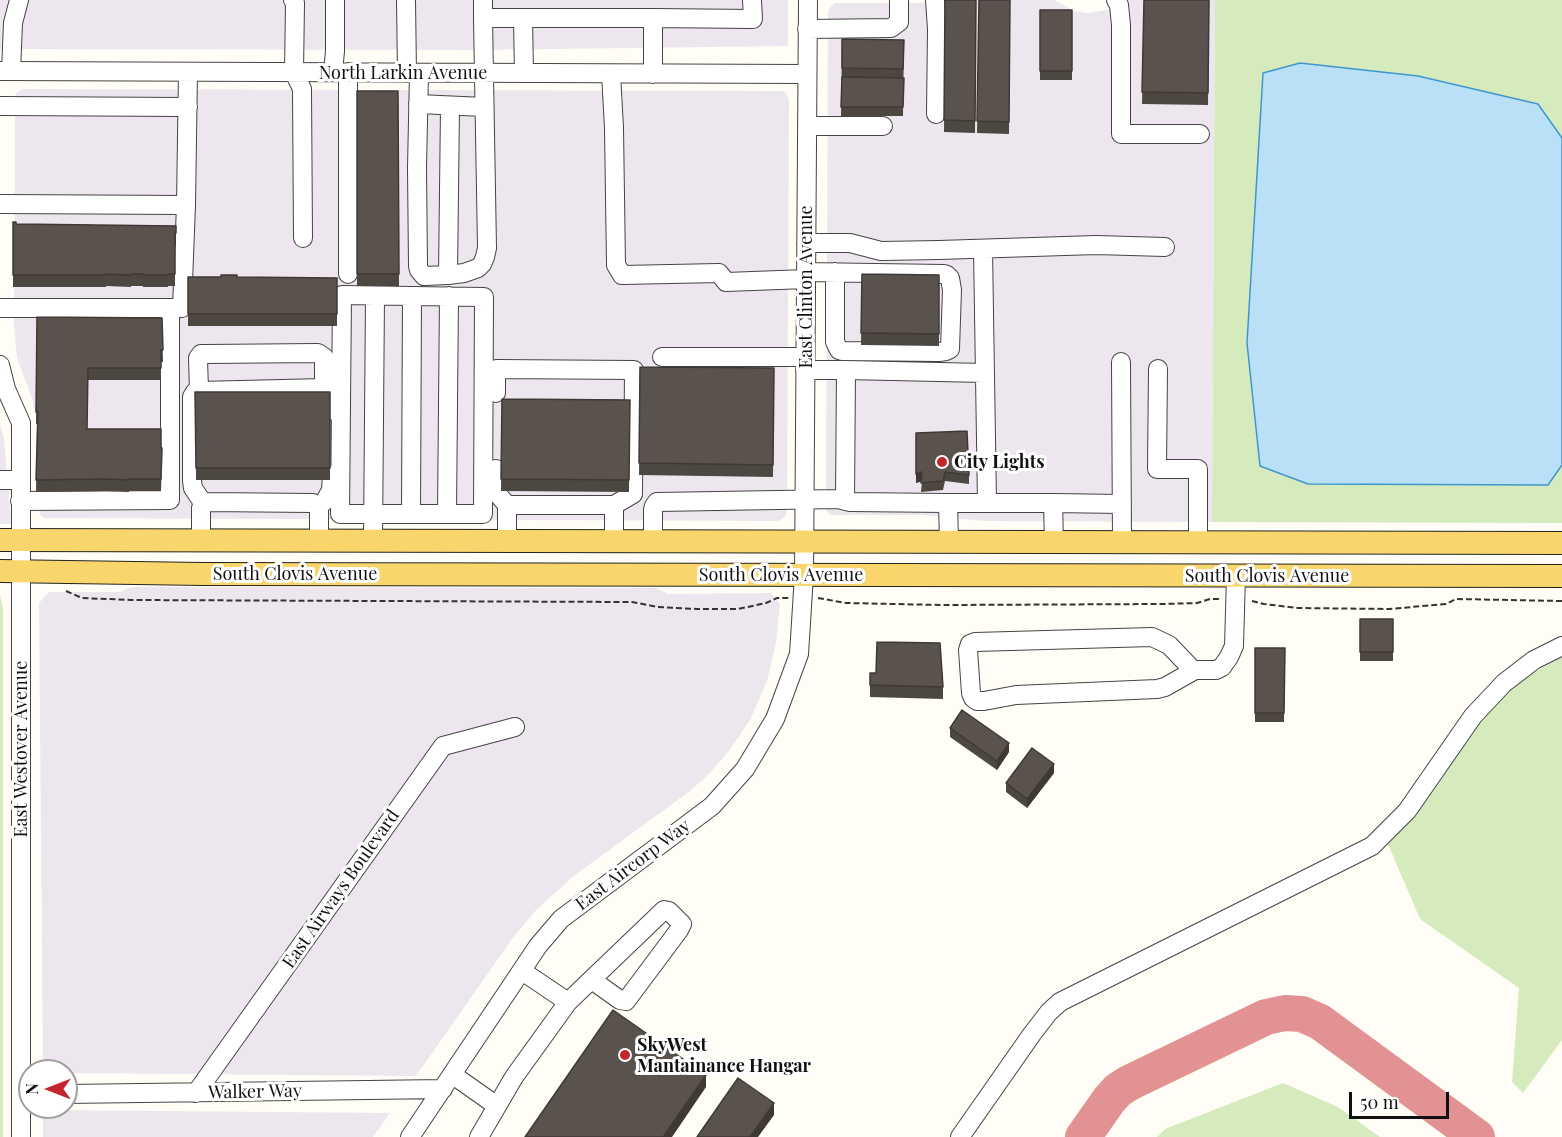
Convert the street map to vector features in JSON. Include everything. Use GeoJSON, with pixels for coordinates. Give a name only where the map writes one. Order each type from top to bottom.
{"type":"FeatureCollection","features":[{"type":"Feature","properties":{"kind":"main road","name":"South Clovis Avenue"},"geometry":{"type":"LineString","coordinates":[[10,540],[1562,543]]}},
{"type":"Feature","properties":{"kind":"main road"},"geometry":{"type":"LineString","coordinates":[[1236,542],[1236,576]]}},
{"type":"Feature","properties":{"kind":"main road","name":"South Clovis Avenue"},"geometry":{"type":"LineString","coordinates":[[10,571],[214,574],[1562,576]]}},
{"type":"Feature","properties":{"kind":"street"},"geometry":{"type":"LineString","coordinates":[[6,71],[12,22],[19,0]]}},
{"type":"Feature","properties":{"kind":"street"},"geometry":{"type":"LineString","coordinates":[[293,0],[295,3],[294,72],[302,89],[303,238]]}},
{"type":"Feature","properties":{"kind":"street"},"geometry":{"type":"LineString","coordinates":[[335,0],[334,38],[340,72],[348,274]]}},
{"type":"Feature","properties":{"kind":"street"},"geometry":{"type":"LineString","coordinates":[[406,0],[408,35],[418,104],[418,266],[424,276],[448,275],[474,270],[482,264],[487,248],[483,9],[523,18],[753,19],[752,0]]}},
{"type":"Feature","properties":{"kind":"street","name":"East Clinton Avenue"},"geometry":{"type":"LineString","coordinates":[[804,575],[808,0]]}},
{"type":"Feature","properties":{"kind":"street"},"geometry":{"type":"LineString","coordinates":[[807,29],[891,28],[899,22],[899,0]]}},
{"type":"Feature","properties":{"kind":"street"},"geometry":{"type":"LineString","coordinates":[[935,0],[936,114]]}},
{"type":"Feature","properties":{"kind":"street"},"geometry":{"type":"LineString","coordinates":[[1116,0],[1119,4],[1121,25],[1121,134],[1200,134]]}},
{"type":"Feature","properties":{"kind":"street"},"geometry":{"type":"LineString","coordinates":[[523,18],[524,73]]}},
{"type":"Feature","properties":{"kind":"street"},"geometry":{"type":"LineString","coordinates":[[653,18],[653,74]]}},
{"type":"Feature","properties":{"kind":"street","name":"North Larkin Avenue"},"geometry":{"type":"LineString","coordinates":[[6,71],[807,75]]}},
{"type":"Feature","properties":{"kind":"street"},"geometry":{"type":"LineString","coordinates":[[0,308],[182,308],[188,72]]}},
{"type":"Feature","properties":{"kind":"street"},"geometry":{"type":"LineString","coordinates":[[611,74],[616,264],[622,275],[719,273],[726,282],[835,272],[948,275],[952,290],[950,348],[939,352],[839,350],[835,342],[835,272]]}},
{"type":"Feature","properties":{"kind":"street"},"geometry":{"type":"LineString","coordinates":[[418,104],[484,107]]}},
{"type":"Feature","properties":{"kind":"street"},"geometry":{"type":"LineString","coordinates":[[0,106],[188,107]]}},
{"type":"Feature","properties":{"kind":"street"},"geometry":{"type":"LineString","coordinates":[[448,275],[450,106]]}},
{"type":"Feature","properties":{"kind":"street"},"geometry":{"type":"LineString","coordinates":[[807,126],[883,126]]}},
{"type":"Feature","properties":{"kind":"street"},"geometry":{"type":"LineString","coordinates":[[0,204],[186,205]]}},
{"type":"Feature","properties":{"kind":"street"},"geometry":{"type":"LineString","coordinates":[[806,243],[850,243],[881,251],[1096,245],[1165,247]]}},
{"type":"Feature","properties":{"kind":"street"},"geometry":{"type":"LineString","coordinates":[[983,249],[987,503]]}},
{"type":"Feature","properties":{"kind":"street"},"geometry":{"type":"LineString","coordinates":[[342,295],[375,296],[484,297],[483,514],[340,514],[342,295]]}},
{"type":"Feature","properties":{"kind":"street"},"geometry":{"type":"LineString","coordinates":[[373,540],[375,296]]}},
{"type":"Feature","properties":{"kind":"street"},"geometry":{"type":"LineString","coordinates":[[411,514],[412,296]]}},
{"type":"Feature","properties":{"kind":"street"},"geometry":{"type":"LineString","coordinates":[[447,514],[449,296]]}},
{"type":"Feature","properties":{"kind":"street"},"geometry":{"type":"LineString","coordinates":[[20,501],[170,500],[170,308]]}},
{"type":"Feature","properties":{"kind":"street"},"geometry":{"type":"LineString","coordinates":[[198,391],[198,358],[201,354],[318,353],[324,357],[324,388]]}},
{"type":"Feature","properties":{"kind":"street"},"geometry":{"type":"LineString","coordinates":[[662,357],[805,363],[846,370],[985,373]]}},
{"type":"Feature","properties":{"kind":"street"},"geometry":{"type":"LineString","coordinates":[[1121,362],[1122,542]]}},
{"type":"Feature","properties":{"kind":"street","name":"East Westover Avenue"},"geometry":{"type":"LineString","coordinates":[[0,365],[5,398],[21,423],[20,501],[10,540],[10,571],[25,1059]]}},
{"type":"Feature","properties":{"kind":"street"},"geometry":{"type":"LineString","coordinates":[[507,505],[614,505],[633,494],[634,370],[496,369],[495,491],[507,505],[507,541]]}},
{"type":"Feature","properties":{"kind":"street"},"geometry":{"type":"LineString","coordinates":[[1158,369],[1157,469],[1198,470],[1198,542]]}},
{"type":"Feature","properties":{"kind":"street"},"geometry":{"type":"LineString","coordinates":[[845,501],[846,370]]}},
{"type":"Feature","properties":{"kind":"street"},"geometry":{"type":"LineString","coordinates":[[318,507],[313,503],[203,503],[196,495],[192,481],[192,397],[195,392],[324,388],[330,390],[333,394],[332,480],[329,495],[318,507],[319,540]]}},
{"type":"Feature","properties":{"kind":"street"},"geometry":{"type":"LineString","coordinates":[[0,480],[20,480]]}},
{"type":"Feature","properties":{"kind":"street"},"geometry":{"type":"LineString","coordinates":[[653,541],[652,510],[657,502],[838,499],[948,503],[1122,504]]}},
{"type":"Feature","properties":{"kind":"street"},"geometry":{"type":"LineString","coordinates":[[201,540],[203,503]]}},
{"type":"Feature","properties":{"kind":"street"},"geometry":{"type":"LineString","coordinates":[[948,503],[949,542]]}},
{"type":"Feature","properties":{"kind":"street"},"geometry":{"type":"LineString","coordinates":[[1053,503],[1054,542]]}},
{"type":"Feature","properties":{"kind":"street"},"geometry":{"type":"LineString","coordinates":[[614,505],[614,541]]}},
{"type":"Feature","properties":{"kind":"street","name":"East Aircorp Way"},"geometry":{"type":"LineString","coordinates":[[410,1137],[538,946],[561,919],[712,806],[745,769],[775,719],[799,654],[804,575]]}},
{"type":"Feature","properties":{"kind":"street"},"geometry":{"type":"LineString","coordinates":[[1195,670],[1169,645],[1152,637],[975,642],[970,644],[968,650],[970,693],[977,701],[1016,695],[1165,687],[1195,670],[1215,670],[1222,667],[1229,657],[1234,646],[1236,576]]}},
{"type":"Feature","properties":{"kind":"street"},"geometry":{"type":"LineString","coordinates":[[960,1137],[1048,1012],[1060,1002],[1372,846],[1407,811],[1473,716],[1504,683],[1534,660],[1562,646]]}},
{"type":"Feature","properties":{"kind":"street","name":"East Airways Boulevard"},"geometry":{"type":"LineString","coordinates":[[196,1093],[443,746],[514,727]]}},
{"type":"Feature","properties":{"kind":"street"},"geometry":{"type":"LineString","coordinates":[[479,1137],[514,1077],[568,1002],[664,910],[669,911],[682,924],[680,930],[626,1001],[620,1000],[592,980]]}},
{"type":"Feature","properties":{"kind":"street"},"geometry":{"type":"LineString","coordinates":[[522,970],[568,1002]]}},
{"type":"Feature","properties":{"kind":"street"},"geometry":{"type":"LineString","coordinates":[[448,1082],[497,1106]]}},
{"type":"Feature","properties":{"kind":"street","name":"Walker Way"},"geometry":{"type":"LineString","coordinates":[[78,1094],[196,1093],[448,1082]]}},
{"type":"Feature","properties":{"kind":"street","name":"East Westover Avenue"},"geometry":{"type":"LineString","coordinates":[[21,1137],[23,1119]]}},
{"type":"Feature","properties":{"kind":"path"},"geometry":{"type":"LineString","coordinates":[[63,587],[66,591],[82,598],[131,600],[632,602],[658,607],[707,609],[738,609],[766,603],[777,598],[823,598],[846,603],[944,604],[1164,604],[1197,603],[1210,599],[1252,601],[1298,608],[1377,609],[1446,604],[1455,599],[1562,601]]}},
{"type":"Feature","properties":{"kind":"shaded area"},"geometry":{"type":"Polygon","coordinates":[[[0,0],[788,0],[788,46],[471,50],[0,49],[0,0]]]}},
{"type":"Feature","properties":{"kind":"shaded area"},"geometry":{"type":"Polygon","coordinates":[[[950,0],[1054,0],[1074,11],[1087,13],[1108,10],[1123,0],[1215,0],[1212,522],[984,521],[923,515],[830,515],[826,510],[828,10],[835,3],[918,3],[950,0]]]}},
{"type":"Feature","properties":{"kind":"shaded area"},"geometry":{"type":"Polygon","coordinates":[[[23,89],[783,91],[789,100],[787,511],[785,517],[778,521],[44,518],[38,510],[37,422],[32,398],[17,358],[14,326],[15,98],[17,92],[23,89]]]}},
{"type":"Feature","properties":{"kind":"shaded area"},"geometry":{"type":"Polygon","coordinates":[[[0,425],[4,438],[11,524],[0,524],[0,425]]]}},
{"type":"Feature","properties":{"kind":"shaded area"},"geometry":{"type":"Polygon","coordinates":[[[131,587],[656,588],[668,594],[771,593],[780,604],[776,643],[767,681],[750,720],[729,751],[690,791],[575,875],[537,909],[512,939],[416,1076],[78,1073],[78,1059],[43,1059],[39,603],[49,592],[120,592],[131,587]]]}},
{"type":"Feature","properties":{"kind":"shaded area"},"geometry":{"type":"Polygon","coordinates":[[[78,1110],[390,1113],[373,1137],[43,1137],[43,1119],[78,1119],[78,1110]]]}},
{"type":"Feature","properties":{"kind":"green space"},"geometry":{"type":"Polygon","coordinates":[[[1215,0],[1562,0],[1562,523],[1212,522],[1215,0]]]}},
{"type":"Feature","properties":{"kind":"green space"},"geometry":{"type":"Polygon","coordinates":[[[0,596],[3,608],[3,1137],[0,1137],[0,596]]]}},
{"type":"Feature","properties":{"kind":"green space"},"geometry":{"type":"Polygon","coordinates":[[[1562,657],[1562,1040],[1523,1093],[1512,1082],[1519,988],[1420,919],[1388,844],[1419,809],[1471,730],[1513,684],[1562,657]]]}},
{"type":"Feature","properties":{"kind":"green space"},"geometry":{"type":"Polygon","coordinates":[[[1283,1083],[1338,1107],[1380,1137],[1157,1137],[1165,1129],[1283,1083]]]}},
{"type":"Feature","properties":{"kind":"water"},"geometry":{"type":"Polygon","coordinates":[[[1300,63],[1418,76],[1538,104],[1562,138],[1562,465],[1548,485],[1308,484],[1260,466],[1247,343],[1263,73],[1300,63]]]}},
{"type":"Feature","properties":{"kind":"building"},"geometry":{"type":"Polygon","coordinates":[[[945,0],[976,0],[975,121],[944,120],[945,0]]]}},
{"type":"Feature","properties":{"kind":"building"},"geometry":{"type":"Polygon","coordinates":[[[979,0],[1010,0],[1009,122],[977,121],[979,0]]]}},
{"type":"Feature","properties":{"kind":"building"},"geometry":{"type":"Polygon","coordinates":[[[1144,0],[1209,0],[1208,93],[1142,92],[1144,0]]]}},
{"type":"Feature","properties":{"kind":"building"},"geometry":{"type":"Polygon","coordinates":[[[1040,10],[1072,10],[1072,71],[1040,71],[1040,10]]]}},
{"type":"Feature","properties":{"kind":"building"},"geometry":{"type":"Polygon","coordinates":[[[842,39],[904,40],[903,69],[842,68],[842,39]]]}},
{"type":"Feature","properties":{"kind":"building"},"geometry":{"type":"Polygon","coordinates":[[[842,77],[904,78],[903,107],[841,107],[842,77]]]}},
{"type":"Feature","properties":{"kind":"building"},"geometry":{"type":"Polygon","coordinates":[[[357,91],[398,91],[399,274],[357,274],[357,91]]]}},
{"type":"Feature","properties":{"kind":"building"},"geometry":{"type":"Polygon","coordinates":[[[13,222],[16,224],[176,226],[175,274],[13,275],[13,222]]]}},
{"type":"Feature","properties":{"kind":"building"},"geometry":{"type":"Polygon","coordinates":[[[862,274],[939,275],[939,334],[861,333],[862,274]]]}},
{"type":"Feature","properties":{"kind":"building"},"geometry":{"type":"Polygon","coordinates":[[[221,275],[337,278],[337,314],[188,314],[188,277],[221,277],[221,275]]]}},
{"type":"Feature","properties":{"kind":"building"},"geometry":{"type":"Polygon","coordinates":[[[37,317],[162,318],[161,368],[88,368],[87,429],[161,429],[161,479],[36,480],[37,317]]]}},
{"type":"Feature","properties":{"kind":"building"},"geometry":{"type":"Polygon","coordinates":[[[640,367],[774,368],[773,465],[639,463],[640,367]]]}},
{"type":"Feature","properties":{"kind":"building"},"geometry":{"type":"Polygon","coordinates":[[[195,392],[330,392],[330,468],[196,468],[195,392]]]}},
{"type":"Feature","properties":{"kind":"building"},"geometry":{"type":"Polygon","coordinates":[[[502,399],[630,400],[629,480],[501,479],[502,399]]]}},
{"type":"Feature","properties":{"kind":"building","name":"City Lights"},"geometry":{"type":"Polygon","coordinates":[[[967,431],[969,475],[945,472],[943,481],[921,483],[922,472],[916,474],[916,433],[967,431]]]}},
{"type":"Feature","properties":{"kind":"building"},"geometry":{"type":"Polygon","coordinates":[[[1360,619],[1393,619],[1393,652],[1360,652],[1360,619]]]}},
{"type":"Feature","properties":{"kind":"building"},"geometry":{"type":"Polygon","coordinates":[[[877,642],[940,643],[943,687],[870,685],[870,673],[876,673],[877,642]]]}},
{"type":"Feature","properties":{"kind":"building"},"geometry":{"type":"Polygon","coordinates":[[[1255,648],[1285,648],[1284,713],[1255,713],[1255,648]]]}},
{"type":"Feature","properties":{"kind":"building"},"geometry":{"type":"Polygon","coordinates":[[[962,710],[1009,743],[997,761],[950,728],[962,710]]]}},
{"type":"Feature","properties":{"kind":"building"},"geometry":{"type":"Polygon","coordinates":[[[1032,748],[1054,764],[1027,799],[1006,783],[1032,748]]]}},
{"type":"Feature","properties":{"kind":"building","name":"SkyWest Mantainance Hangar"},"geometry":{"type":"Polygon","coordinates":[[[613,1010],[706,1075],[663,1137],[525,1137],[613,1010]]]}},
{"type":"Feature","properties":{"kind":"building"},"geometry":{"type":"Polygon","coordinates":[[[738,1078],[774,1103],[750,1137],[697,1137],[738,1078]]]}},
{"type":"Feature","properties":{"kind":"taxiway"},"geometry":{"type":"LineString","coordinates":[[1083,1137],[1109,1100],[1129,1083],[1266,1017],[1285,1013],[1302,1014],[1320,1022],[1477,1137]]}},
{"type":"Feature","properties":{"kind":"place","name":"City Lights"},"geometry":{"type":"Point","coordinates":[942,462]}},
{"type":"Feature","properties":{"kind":"place","name":"SkyWest Mantainance Hangar"},"geometry":{"type":"Point","coordinates":[625,1055]}}]}
